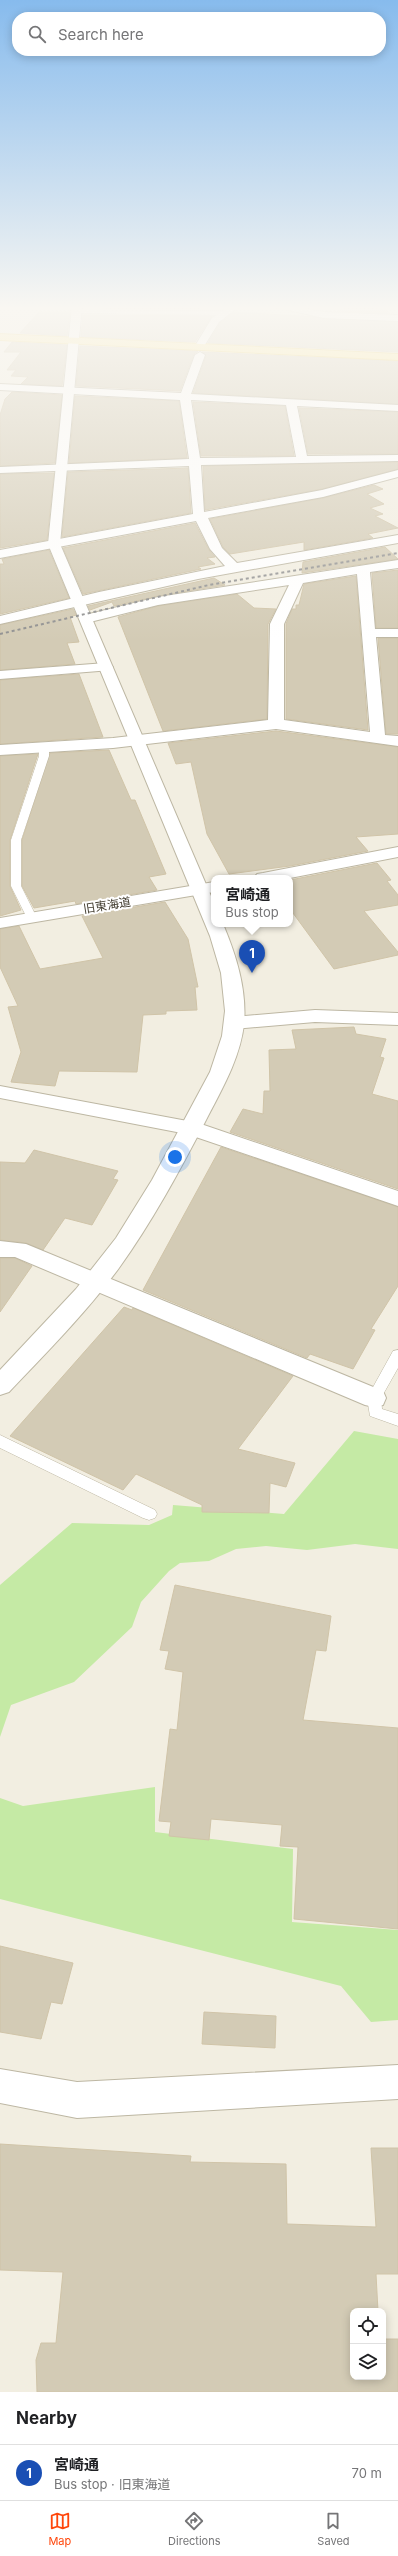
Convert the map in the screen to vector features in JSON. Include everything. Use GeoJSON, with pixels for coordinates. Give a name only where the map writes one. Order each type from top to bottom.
{"type":"FeatureCollection","features":[{"type":"Feature","properties":{"kind":"street"},"geometry":{"type":"LineString","coordinates":[[67,418],[54,544],[137,740],[207,889],[211,909]]}},
{"type":"Feature","properties":{"kind":"street"},"geometry":{"type":"LineString","coordinates":[[188,418],[195,462],[198,511],[216,550],[232,566]]}},
{"type":"Feature","properties":{"kind":"street"},"geometry":{"type":"LineString","coordinates":[[294,418],[302,458]]}},
{"type":"Feature","properties":{"kind":"street"},"geometry":{"type":"LineString","coordinates":[[0,470],[302,458],[398,458]]}},
{"type":"Feature","properties":{"kind":"street"},"geometry":{"type":"LineString","coordinates":[[0,554],[323,494],[398,473]]}},
{"type":"Feature","properties":{"kind":"street"},"geometry":{"type":"LineString","coordinates":[[0,620],[78,599],[232,566],[398,539]]}},
{"type":"Feature","properties":{"kind":"street"},"geometry":{"type":"LineString","coordinates":[[86,619],[158,602],[363,568],[398,564]]}},
{"type":"Feature","properties":{"kind":"street"},"geometry":{"type":"LineString","coordinates":[[363,568],[378,738]]}},
{"type":"Feature","properties":{"kind":"street"},"geometry":{"type":"LineString","coordinates":[[276,724],[277,624],[298,579]]}},
{"type":"Feature","properties":{"kind":"street"},"geometry":{"type":"LineString","coordinates":[[369,633],[398,633]]}},
{"type":"Feature","properties":{"kind":"street"},"geometry":{"type":"LineString","coordinates":[[0,675],[106,667]]}},
{"type":"Feature","properties":{"kind":"street"},"geometry":{"type":"LineString","coordinates":[[0,750],[44,748],[137,740],[276,724],[398,741]]}},
{"type":"Feature","properties":{"kind":"street"},"geometry":{"type":"LineString","coordinates":[[279,875],[398,852]]}},
{"type":"Feature","properties":{"kind":"street","name":"旧東海道"},"geometry":{"type":"LineString","coordinates":[[0,923],[207,889]]}},
{"type":"Feature","properties":{"kind":"street"},"geometry":{"type":"LineString","coordinates":[[0,1386],[96,1281],[133,1228],[191,1128],[227,1058],[234,1024],[232,983],[224,947],[215,927]]}},
{"type":"Feature","properties":{"kind":"street"},"geometry":{"type":"LineString","coordinates":[[234,1024],[315,1016],[398,1020]]}},
{"type":"Feature","properties":{"kind":"street"},"geometry":{"type":"LineString","coordinates":[[0,1092],[66,1103],[191,1128],[398,1199]]}},
{"type":"Feature","properties":{"kind":"street"},"geometry":{"type":"LineString","coordinates":[[0,1249],[18,1249],[374,1398]]}},
{"type":"Feature","properties":{"kind":"street"},"geometry":{"type":"LineString","coordinates":[[0,2086],[77,2100],[398,2082]]}},
{"type":"Feature","properties":{"kind":"lane"},"geometry":{"type":"LineString","coordinates":[[32,918],[16,886],[16,840],[44,756],[44,748]]}},
{"type":"Feature","properties":{"kind":"lane"},"geometry":{"type":"LineString","coordinates":[[398,1355],[374,1398],[375,1412],[398,1420]]}},
{"type":"Feature","properties":{"kind":"lane"},"geometry":{"type":"LineString","coordinates":[[0,1441],[149,1514]]}},
{"type":"Feature","properties":{"kind":"green space"},"geometry":{"type":"Polygon","coordinates":[[[354,1431],[398,1439],[398,1549],[355,1544],[307,1550],[266,1546],[236,1549],[209,1561],[180,1563],[169,1571],[141,1602],[132,1627],[74,1682],[11,1705],[0,1737],[0,1585],[72,1523],[149,1525],[172,1515],[173,1505],[284,1514],[354,1431]]]}},
{"type":"Feature","properties":{"kind":"green space"},"geometry":{"type":"Polygon","coordinates":[[[155,1787],[155,1832],[293,1849],[292,1922],[398,1930],[398,2020],[371,2022],[341,1986],[0,1899],[0,1798],[23,1806],[155,1787]]]}},
{"type":"Feature","properties":{"kind":"building"},"geometry":{"type":"Polygon","coordinates":[[[0,418],[60,418],[55,463],[0,466],[0,418]]]}},
{"type":"Feature","properties":{"kind":"building"},"geometry":{"type":"Polygon","coordinates":[[[73,418],[181,418],[187,458],[69,463],[73,418]]]}},
{"type":"Feature","properties":{"kind":"building"},"geometry":{"type":"Polygon","coordinates":[[[195,418],[287,418],[294,456],[201,456],[195,418]]]}},
{"type":"Feature","properties":{"kind":"building"},"geometry":{"type":"Polygon","coordinates":[[[301,418],[398,418],[398,454],[308,454],[301,418]]]}},
{"type":"Feature","properties":{"kind":"building"},"geometry":{"type":"Polygon","coordinates":[[[398,462],[398,469],[322,489],[205,510],[203,466],[398,462]]]}},
{"type":"Feature","properties":{"kind":"building"},"geometry":{"type":"Polygon","coordinates":[[[188,468],[191,513],[62,537],[68,472],[188,468]]]}},
{"type":"Feature","properties":{"kind":"building"},"geometry":{"type":"Polygon","coordinates":[[[54,473],[47,540],[0,548],[0,474],[54,473]]]}},
{"type":"Feature","properties":{"kind":"building"},"geometry":{"type":"Polygon","coordinates":[[[374,485],[383,489],[367,494],[384,504],[370,508],[383,514],[375,516],[398,528],[368,534],[373,538],[304,550],[304,542],[230,554],[223,547],[210,519],[323,498],[374,485]]]}},
{"type":"Feature","properties":{"kind":"building"},"geometry":{"type":"Polygon","coordinates":[[[195,523],[209,550],[215,557],[207,558],[215,564],[198,567],[201,569],[83,594],[63,548],[195,523]]]}},
{"type":"Feature","properties":{"kind":"building"},"geometry":{"type":"Polygon","coordinates":[[[385,547],[398,559],[302,573],[303,562],[385,547]]]}},
{"type":"Feature","properties":{"kind":"building"},"geometry":{"type":"Polygon","coordinates":[[[49,550],[69,598],[0,614],[0,564],[4,564],[2,559],[49,550]]]}},
{"type":"Feature","properties":{"kind":"building"},"geometry":{"type":"Polygon","coordinates":[[[398,570],[398,628],[376,628],[372,573],[398,570]]]}},
{"type":"Feature","properties":{"kind":"building"},"geometry":{"type":"Polygon","coordinates":[[[356,576],[368,730],[286,719],[286,624],[292,609],[296,609],[296,605],[299,605],[304,584],[356,576]]]}},
{"type":"Feature","properties":{"kind":"building"},"geometry":{"type":"Polygon","coordinates":[[[214,578],[225,585],[158,596],[114,606],[112,602],[90,610],[88,606],[214,578]]]}},
{"type":"Feature","properties":{"kind":"building"},"geometry":{"type":"Polygon","coordinates":[[[237,594],[254,608],[276,609],[268,624],[267,719],[163,731],[118,617],[158,606],[237,594]]]}},
{"type":"Feature","properties":{"kind":"building"},"geometry":{"type":"Polygon","coordinates":[[[73,609],[76,615],[70,617],[79,642],[67,643],[75,664],[0,670],[0,625],[73,609]]]}},
{"type":"Feature","properties":{"kind":"building"},"geometry":{"type":"Polygon","coordinates":[[[378,638],[398,638],[398,734],[386,734],[378,638]]]}},
{"type":"Feature","properties":{"kind":"building"},"geometry":{"type":"Polygon","coordinates":[[[79,674],[103,737],[0,744],[0,680],[79,674]]]}},
{"type":"Feature","properties":{"kind":"building"},"geometry":{"type":"Polygon","coordinates":[[[276,731],[398,747],[398,834],[356,837],[368,851],[290,866],[229,874],[207,834],[191,762],[176,764],[168,743],[276,731]]]}},
{"type":"Feature","properties":{"kind":"building"},"geometry":{"type":"Polygon","coordinates":[[[109,750],[131,800],[135,800],[166,874],[149,877],[157,890],[76,904],[75,901],[34,908],[22,886],[22,840],[50,753],[109,750]]]}},
{"type":"Feature","properties":{"kind":"building"},"geometry":{"type":"Polygon","coordinates":[[[38,754],[10,840],[10,886],[21,910],[0,916],[0,756],[38,754]]]}},
{"type":"Feature","properties":{"kind":"building"},"geometry":{"type":"Polygon","coordinates":[[[377,863],[391,880],[387,881],[398,895],[398,905],[364,911],[398,952],[398,955],[334,969],[293,913],[293,879],[377,863]]]}},
{"type":"Feature","properties":{"kind":"building"},"geometry":{"type":"Polygon","coordinates":[[[165,902],[188,939],[198,987],[195,987],[197,1010],[166,1011],[166,1014],[143,1015],[137,1072],[59,1071],[55,1086],[11,1082],[21,1052],[8,1007],[18,1006],[0,967],[0,929],[19,926],[40,969],[103,958],[82,916],[165,902]]]}},
{"type":"Feature","properties":{"kind":"building"},"geometry":{"type":"Polygon","coordinates":[[[354,1027],[356,1034],[386,1039],[380,1057],[384,1058],[372,1094],[398,1101],[398,1189],[230,1132],[243,1109],[263,1114],[264,1091],[270,1091],[269,1050],[296,1049],[292,1030],[354,1027]]]}},
{"type":"Feature","properties":{"kind":"building"},"geometry":{"type":"Polygon","coordinates":[[[221,1147],[398,1207],[398,1286],[371,1329],[375,1330],[353,1369],[310,1354],[307,1358],[143,1290],[221,1147]]]}},
{"type":"Feature","properties":{"kind":"building"},"geometry":{"type":"Polygon","coordinates":[[[34,1150],[118,1171],[113,1179],[118,1180],[92,1225],[65,1218],[43,1250],[26,1243],[0,1240],[0,1162],[25,1163],[34,1150]]]}},
{"type":"Feature","properties":{"kind":"building"},"geometry":{"type":"Polygon","coordinates":[[[0,1258],[15,1258],[32,1266],[0,1312],[0,1258]]]}},
{"type":"Feature","properties":{"kind":"building"},"geometry":{"type":"Polygon","coordinates":[[[124,1307],[132,1310],[133,1308],[293,1376],[238,1449],[295,1463],[286,1487],[270,1483],[269,1513],[202,1512],[202,1505],[136,1474],[123,1490],[10,1436],[124,1307]]]}},
{"type":"Feature","properties":{"kind":"building"},"geometry":{"type":"Polygon","coordinates":[[[175,1585],[331,1616],[326,1651],[316,1650],[303,1720],[398,1728],[398,1929],[294,1919],[298,1847],[280,1846],[282,1825],[211,1819],[209,1840],[169,1836],[171,1822],[159,1821],[170,1729],[177,1730],[183,1672],[165,1669],[169,1651],[160,1650],[175,1585]]]}},
{"type":"Feature","properties":{"kind":"building"},"geometry":{"type":"Polygon","coordinates":[[[0,1946],[73,1963],[62,2004],[51,2002],[41,2039],[0,2032],[0,1946]]]}},
{"type":"Feature","properties":{"kind":"building"},"geometry":{"type":"Polygon","coordinates":[[[204,2012],[276,2016],[275,2048],[202,2044],[204,2012]]]}},
{"type":"Feature","properties":{"kind":"building"},"geometry":{"type":"Polygon","coordinates":[[[0,2144],[191,2156],[190,2162],[286,2164],[287,2224],[376,2227],[371,2148],[398,2148],[398,2274],[376,2274],[378,2308],[350,2308],[350,2380],[386,2380],[386,2339],[398,2339],[398,2392],[37,2392],[36,2360],[41,2343],[56,2343],[63,2272],[0,2270],[0,2144]]]}},
{"type":"Feature","properties":{"kind":"railway"},"geometry":{"type":"LineString","coordinates":[[0,634],[209,585],[398,553]]}},
{"type":"Feature","properties":{"kind":"place","name":"宮崎通"},"geometry":{"type":"Point","coordinates":[252,973]}}]}
